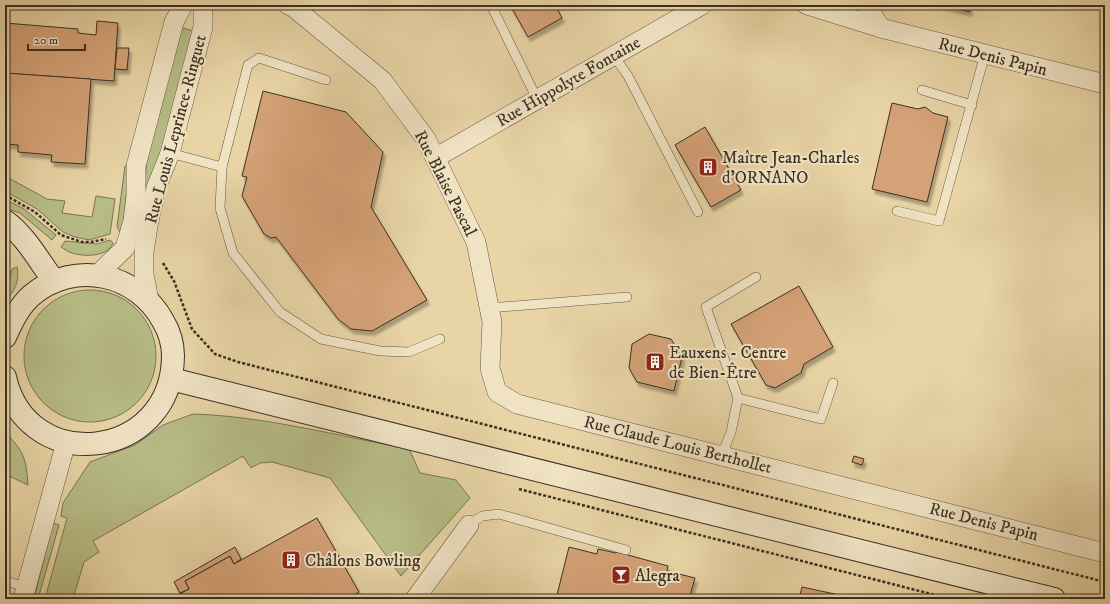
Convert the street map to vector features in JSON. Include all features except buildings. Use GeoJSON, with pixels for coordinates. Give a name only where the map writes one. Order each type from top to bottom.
{"type":"FeatureCollection","features":[{"type":"Feature","properties":{"kind":"main road"},"geometry":{"type":"LineString","coordinates":[[5,221],[11,225],[34,253],[54,281]]}},
{"type":"Feature","properties":{"kind":"main road"},"geometry":{"type":"LineString","coordinates":[[5,337],[15,314],[32,295],[54,281],[75,275],[97,275],[125,284],[140,292],[157,309],[168,331],[173,354],[171,379],[161,404],[144,424],[121,438],[94,445],[66,442],[42,432],[22,414],[8,391],[5,377]]}},
{"type":"Feature","properties":{"kind":"main road"},"geometry":{"type":"LineString","coordinates":[[171,379],[1054,599]]}},
{"type":"Feature","properties":{"kind":"street","name":"Rue Louis Leprince-Ringuet"},"geometry":{"type":"LineString","coordinates":[[97,275],[125,248],[133,221],[136,196],[136,166],[174,22],[183,5]]}},
{"type":"Feature","properties":{"kind":"street","name":"Rue Louis Leprince-Ringuet"},"geometry":{"type":"LineString","coordinates":[[149,301],[144,274],[144,252],[148,226],[156,188],[170,153],[203,27],[203,5]]}},
{"type":"Feature","properties":{"kind":"street","name":"Rue Hippolyte Fontaine"},"geometry":{"type":"LineString","coordinates":[[435,158],[702,5]]}},
{"type":"Feature","properties":{"kind":"street","name":"Rue Denis Papin"},"geometry":{"type":"LineString","coordinates":[[807,5],[881,28],[1105,84]]}},
{"type":"Feature","properties":{"kind":"street"},"geometry":{"type":"LineString","coordinates":[[866,5],[881,28]]}},
{"type":"Feature","properties":{"kind":"street","name":"Rue Blaise Pascal"},"geometry":{"type":"LineString","coordinates":[[292,6],[382,80],[426,140],[476,242],[492,322],[490,368],[497,392]]}},
{"type":"Feature","properties":{"kind":"street","name":"Rue Claude Louis Berthollet"},"geometry":{"type":"LineString","coordinates":[[497,392],[517,404],[863,490]]}},
{"type":"Feature","properties":{"kind":"street"},"geometry":{"type":"LineString","coordinates":[[25,593],[66,442]]}},
{"type":"Feature","properties":{"kind":"street","name":"Rue Denis Papin"},"geometry":{"type":"LineString","coordinates":[[863,490],[1105,553]]}},
{"type":"Feature","properties":{"kind":"street"},"geometry":{"type":"LineString","coordinates":[[415,599],[469,525]]}},
{"type":"Feature","properties":{"kind":"lane"},"geometry":{"type":"LineString","coordinates":[[491,5],[537,100]]}},
{"type":"Feature","properties":{"kind":"lane"},"geometry":{"type":"LineString","coordinates":[[897,211],[939,221],[985,54]]}},
{"type":"Feature","properties":{"kind":"lane"},"geometry":{"type":"LineString","coordinates":[[614,56],[628,76],[698,212]]}},
{"type":"Feature","properties":{"kind":"lane"},"geometry":{"type":"LineString","coordinates":[[326,80],[260,58],[248,65],[222,167],[220,208],[233,253],[280,312],[321,338],[380,351],[409,352],[440,339]]}},
{"type":"Feature","properties":{"kind":"lane"},"geometry":{"type":"LineString","coordinates":[[922,90],[972,105]]}},
{"type":"Feature","properties":{"kind":"lane"},"geometry":{"type":"LineString","coordinates":[[170,153],[222,167]]}},
{"type":"Feature","properties":{"kind":"lane"},"geometry":{"type":"LineString","coordinates":[[722,455],[731,432],[738,398],[706,307],[756,277]]}},
{"type":"Feature","properties":{"kind":"lane"},"geometry":{"type":"LineString","coordinates":[[489,308],[627,297]]}},
{"type":"Feature","properties":{"kind":"lane"},"geometry":{"type":"LineString","coordinates":[[738,398],[821,419],[833,383]]}},
{"type":"Feature","properties":{"kind":"lane"},"geometry":{"type":"LineString","coordinates":[[469,525],[482,516],[499,514],[626,550]]}},
{"type":"Feature","properties":{"kind":"lane"},"geometry":{"type":"LineString","coordinates":[[5,581],[25,593]]}},
{"type":"Feature","properties":{"kind":"path"},"geometry":{"type":"LineString","coordinates":[[5,195],[35,212],[61,235],[82,242],[91,242],[108,237]]}},
{"type":"Feature","properties":{"kind":"path"},"geometry":{"type":"LineString","coordinates":[[514,488],[951,599]]}},
{"type":"Feature","properties":{"kind":"green space"},"geometry":{"type":"Polygon","coordinates":[[[179,27],[198,32],[165,148],[145,192],[147,145],[179,27]]]}},
{"type":"Feature","properties":{"kind":"green space"},"geometry":{"type":"Polygon","coordinates":[[[129,165],[124,219],[120,232],[117,227],[125,166],[129,165]]]}},
{"type":"Feature","properties":{"kind":"green space"},"geometry":{"type":"Polygon","coordinates":[[[5,176],[47,199],[65,201],[62,213],[92,217],[96,196],[115,199],[110,234],[89,240],[75,237],[63,232],[37,209],[5,191],[5,176]]]}},
{"type":"Feature","properties":{"kind":"green space"},"geometry":{"type":"Polygon","coordinates":[[[5,199],[24,209],[56,235],[52,240],[20,213],[5,208],[5,199]]]}},
{"type":"Feature","properties":{"kind":"green space"},"geometry":{"type":"Polygon","coordinates":[[[110,240],[113,243],[110,248],[95,255],[77,254],[69,252],[61,247],[65,241],[97,244],[110,240]]]}},
{"type":"Feature","properties":{"kind":"green space"},"geometry":{"type":"Polygon","coordinates":[[[17,267],[18,277],[16,285],[12,293],[5,300],[5,289],[8,287],[12,269],[17,267]]]}},
{"type":"Feature","properties":{"kind":"green space"},"geometry":{"type":"Polygon","coordinates":[[[96,290],[115,295],[127,301],[137,309],[145,319],[151,331],[155,343],[155,369],[151,381],[145,393],[137,403],[127,411],[115,417],[103,421],[84,422],[65,417],[53,411],[43,403],[35,393],[29,381],[25,369],[24,350],[29,331],[35,319],[43,309],[53,301],[65,295],[77,291],[96,290]]]}},
{"type":"Feature","properties":{"kind":"green space"},"geometry":{"type":"Polygon","coordinates":[[[193,414],[246,418],[409,449],[420,473],[456,480],[470,498],[401,576],[330,478],[272,462],[260,463],[251,468],[243,456],[93,541],[99,552],[84,562],[73,599],[45,599],[67,518],[61,516],[63,503],[90,462],[135,445],[163,425],[193,414]]]}},
{"type":"Feature","properties":{"kind":"green space"},"geometry":{"type":"Polygon","coordinates":[[[5,432],[23,456],[28,485],[5,474],[5,432]]]}},
{"type":"Feature","properties":{"kind":"green space"},"geometry":{"type":"Polygon","coordinates":[[[53,523],[59,525],[38,599],[34,599],[53,523]]]}},
{"type":"Feature","properties":{"kind":"place","name":"Maître Jean-Charles d'ORNANO"},"geometry":{"type":"Point","coordinates":[708,167]}},
{"type":"Feature","properties":{"kind":"place","name":"Eauxens - Centre de Bien-Être"},"geometry":{"type":"Point","coordinates":[655,362]}},
{"type":"Feature","properties":{"kind":"place","name":"Châlons Bowling"},"geometry":{"type":"Point","coordinates":[291,560]}},
{"type":"Feature","properties":{"kind":"place","name":"Alegra"},"geometry":{"type":"Point","coordinates":[621,575]}}]}
